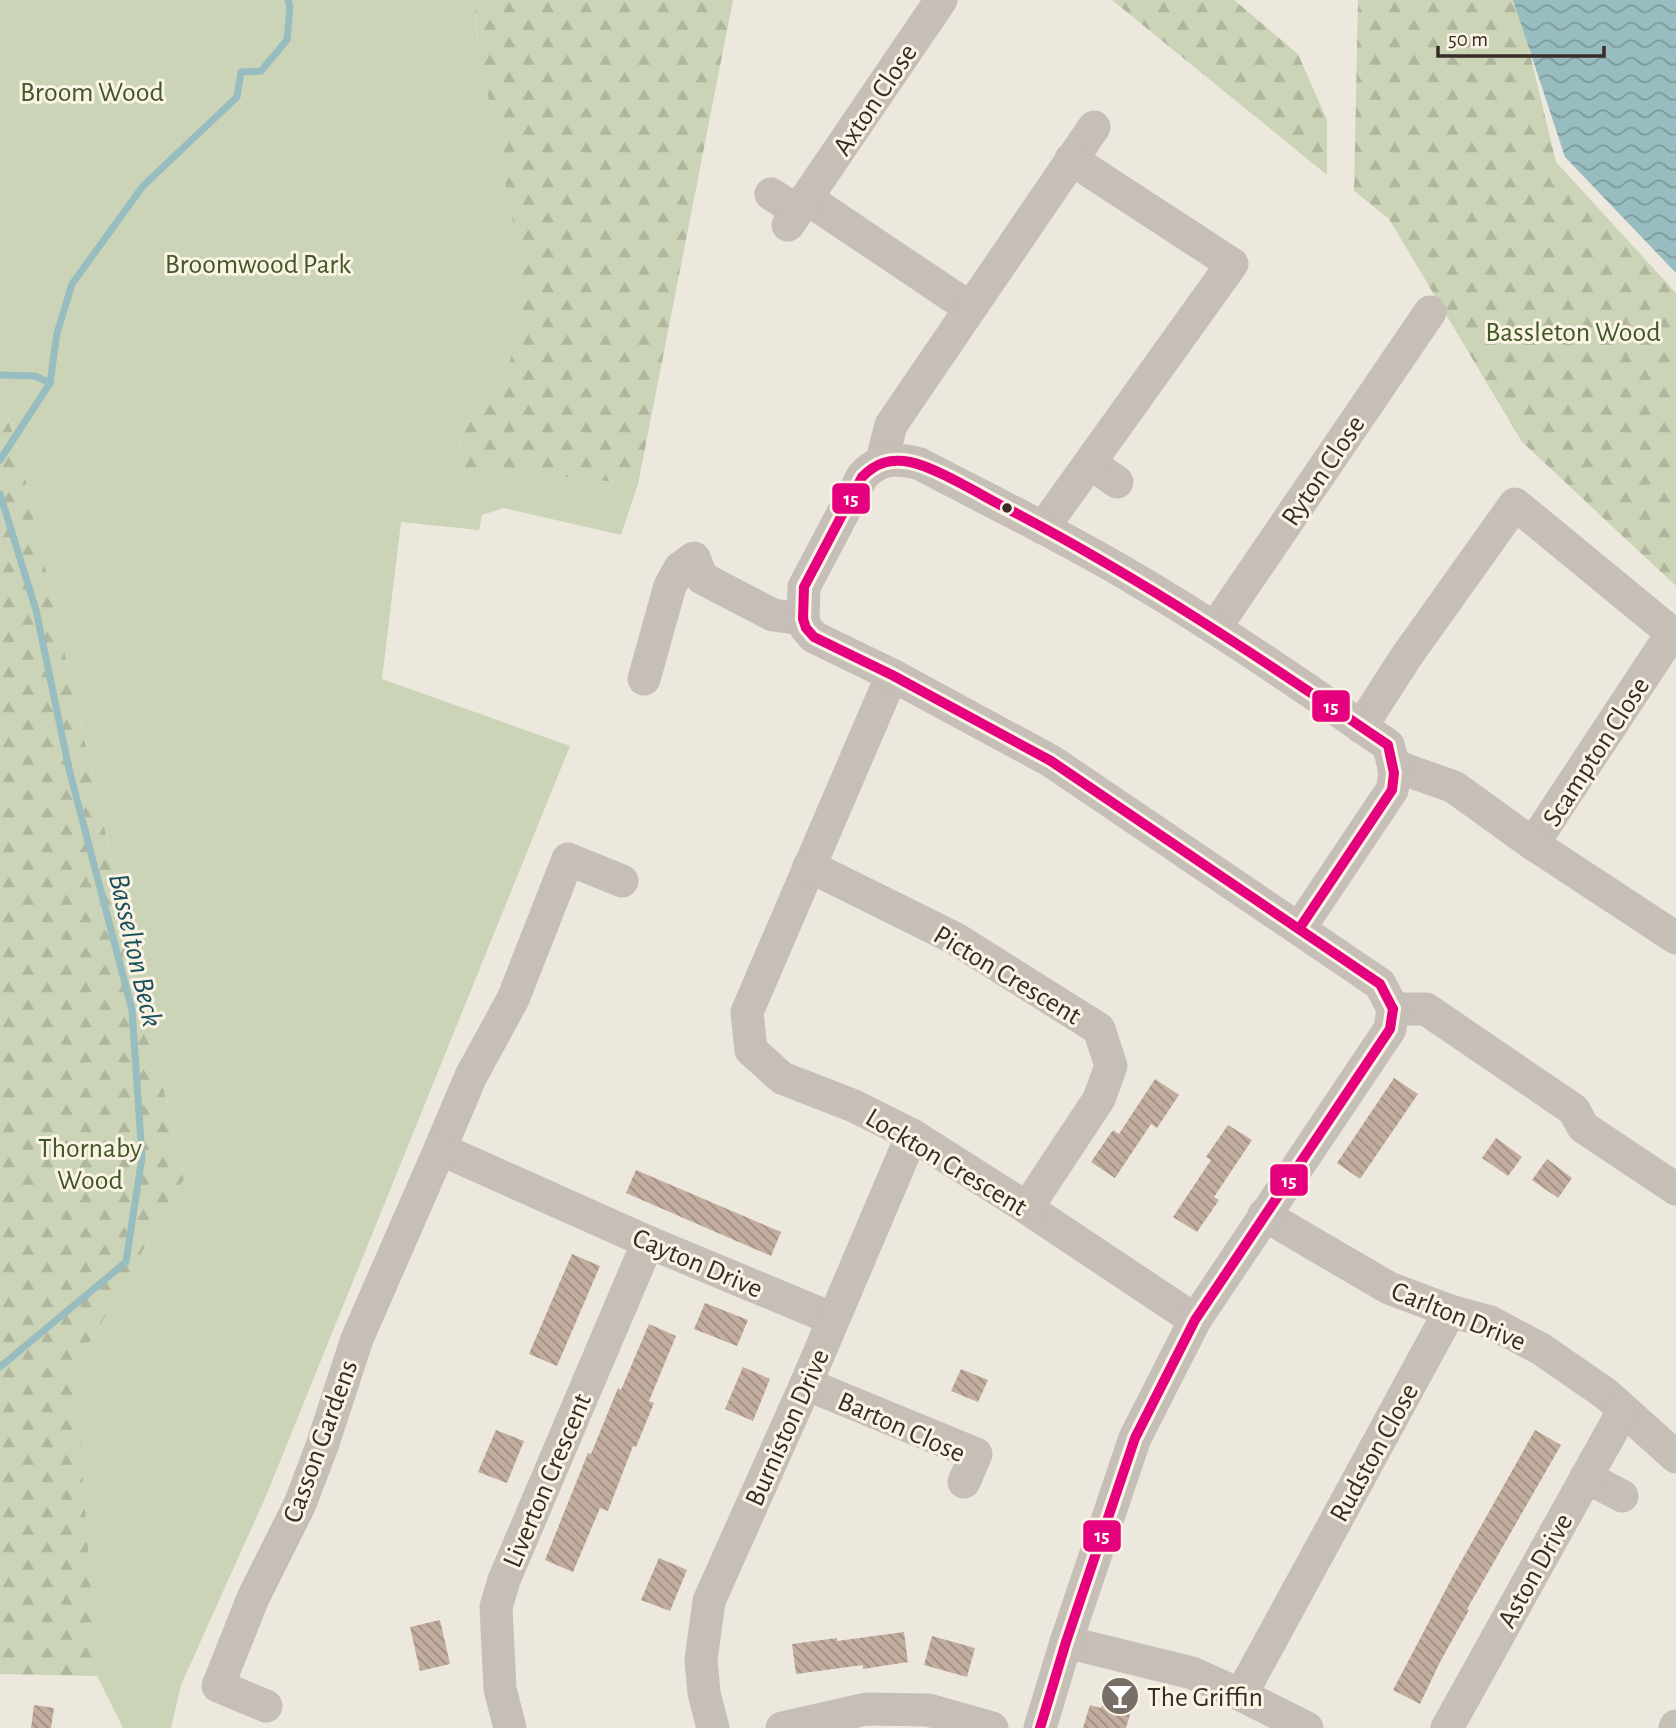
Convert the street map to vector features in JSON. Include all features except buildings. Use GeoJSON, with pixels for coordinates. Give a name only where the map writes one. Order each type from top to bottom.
{"type":"FeatureCollection","features":[{"type":"Feature","properties":{"kind":"street","name":"Axton Close"},"geometry":{"type":"LineString","coordinates":[[941,0],[791,207],[970,308]]}},
{"type":"Feature","properties":{"kind":"street"},"geometry":{"type":"LineString","coordinates":[[882,460],[891,425],[1094,127]]}},
{"type":"Feature","properties":{"kind":"street"},"geometry":{"type":"LineString","coordinates":[[1043,528],[1094,477],[1232,264],[1072,159]]}},
{"type":"Feature","properties":{"kind":"street","name":"Ryton Close"},"geometry":{"type":"LineString","coordinates":[[1215,628],[1430,312]]}},
{"type":"Feature","properties":{"kind":"street"},"geometry":{"type":"LineString","coordinates":[[1040,1728],[1135,1438],[1195,1320],[1390,1029],[1393,1009],[1380,984],[1051,761],[892,675],[814,637],[806,628],[803,619],[804,587],[862,477],[871,466],[882,460],[900,459],[920,464],[1043,528],[1134,578],[1215,628],[1388,745],[1395,766],[1392,790],[1299,929]]}},
{"type":"Feature","properties":{"kind":"street","name":"Scampton Close"},"geometry":{"type":"LineString","coordinates":[[1361,727],[1406,657],[1516,504],[1672,633],[1533,844]]}},
{"type":"Feature","properties":{"kind":"street"},"geometry":{"type":"LineString","coordinates":[[644,680],[670,586],[680,568],[694,558],[702,578],[773,615],[803,619]]}},
{"type":"Feature","properties":{"kind":"street","name":"Lockton Crescent"},"geometry":{"type":"LineString","coordinates":[[892,675],[747,1012],[751,1050],[782,1078],[854,1106],[912,1135],[1195,1320]]}},
{"type":"Feature","properties":{"kind":"street"},"geometry":{"type":"LineString","coordinates":[[1395,766],[1454,787],[1533,844],[1676,938]]}},
{"type":"Feature","properties":{"kind":"street","name":"Casson Gardens"},"geometry":{"type":"LineString","coordinates":[[266,1706],[218,1686],[253,1598],[300,1504],[357,1339],[471,1076],[513,999],[568,859],[622,881]]}},
{"type":"Feature","properties":{"kind":"street","name":"Picton Crescent"},"geometry":{"type":"LineString","coordinates":[[809,866],[956,939],[1099,1029],[1111,1066],[1099,1099],[1027,1208]]}},
{"type":"Feature","properties":{"kind":"street"},"geometry":{"type":"LineString","coordinates":[[1393,1009],[1426,1009],[1538,1101],[1578,1119],[1674,1183]]}},
{"type":"Feature","properties":{"kind":"street","name":"Burniston Drive"},"geometry":{"type":"LineString","coordinates":[[713,1728],[704,1693],[701,1660],[709,1601],[806,1384],[912,1135]]}},
{"type":"Feature","properties":{"kind":"street","name":"Cayton Drive"},"geometry":{"type":"LineString","coordinates":[[440,1149],[648,1242],[833,1319]]}},
{"type":"Feature","properties":{"kind":"street","name":"Carlton Drive"},"geometry":{"type":"LineString","coordinates":[[1264,1215],[1389,1288],[1450,1311],[1490,1322],[1541,1349],[1606,1394],[1676,1458]]}},
{"type":"Feature","properties":{"kind":"street","name":"Liverton Crescent"},"geometry":{"type":"LineString","coordinates":[[510,1728],[500,1689],[496,1606],[648,1242]]}},
{"type":"Feature","properties":{"kind":"street","name":"Rudston Close"},"geometry":{"type":"LineString","coordinates":[[1241,1695],[1450,1311]]}},
{"type":"Feature","properties":{"kind":"street","name":"Barton Close"},"geometry":{"type":"LineString","coordinates":[[806,1384],[976,1454],[964,1482]]}},
{"type":"Feature","properties":{"kind":"street","name":"Aston Drive"},"geometry":{"type":"LineString","coordinates":[[1447,1728],[1623,1411]]}},
{"type":"Feature","properties":{"kind":"street"},"geometry":{"type":"LineString","coordinates":[[1586,1478],[1622,1496]]}},
{"type":"Feature","properties":{"kind":"street"},"geometry":{"type":"LineString","coordinates":[[1066,1642],[1192,1673],[1307,1728]]}},
{"type":"Feature","properties":{"kind":"street"},"geometry":{"type":"LineString","coordinates":[[782,1728],[866,1709],[928,1710],[992,1728]]}},
{"type":"Feature","properties":{"kind":"green space","name":"Broomwood Park"},"geometry":{"type":"Polygon","coordinates":[[[0,0],[474,0],[478,44],[525,283],[509,367],[462,429],[457,467],[638,484],[621,535],[504,508],[482,515],[479,530],[401,522],[382,679],[570,746],[266,1496],[181,1685],[171,1728],[123,1728],[97,1676],[81,1454],[79,1362],[184,1179],[21,459],[0,394],[0,0]]]}},
{"type":"Feature","properties":{"kind":"green space"},"geometry":{"type":"Polygon","coordinates":[[[474,0],[733,0],[638,484],[457,468],[462,429],[509,367],[474,0]]]}},
{"type":"Feature","properties":{"kind":"green space"},"geometry":{"type":"Polygon","coordinates":[[[1112,0],[1234,0],[1298,54],[1327,120],[1327,175],[1112,0]]]}},
{"type":"Feature","properties":{"kind":"green space","name":"Bassleton Wood"},"geometry":{"type":"Polygon","coordinates":[[[1358,0],[1517,0],[1556,162],[1676,293],[1676,586],[1522,442],[1389,219],[1354,191],[1358,0]]]}},
{"type":"Feature","properties":{"kind":"green space","name":"Thornaby Wood"},"geometry":{"type":"Polygon","coordinates":[[[0,394],[21,459],[184,1179],[79,1362],[96,1463],[97,1676],[0,1674],[0,394]]]}},
{"type":"Feature","properties":{"kind":"water"},"geometry":{"type":"Polygon","coordinates":[[[1513,0],[1676,0],[1676,273],[1565,157],[1513,0]]]}},
{"type":"Feature","properties":{"kind":"waterway","name":"Basselton Beck"},"geometry":{"type":"LineString","coordinates":[[0,460],[50,383],[57,333],[72,284],[143,186],[237,97],[241,72],[261,71],[287,40],[290,7],[288,0]]}},
{"type":"Feature","properties":{"kind":"waterway"},"geometry":{"type":"LineString","coordinates":[[0,375],[35,376],[50,383]]}},
{"type":"Feature","properties":{"kind":"waterway","name":"Basselton Beck"},"geometry":{"type":"LineString","coordinates":[[0,494],[36,610],[69,769],[132,1010],[142,1157],[126,1262],[0,1367]]}},
{"type":"Feature","properties":{"kind":"transit line","name":"15"},"geometry":{"type":"LineString","coordinates":[[1299,929],[1392,790],[1394,773],[1388,745],[1155,593],[1059,536],[946,476],[910,462],[890,461],[878,465],[862,477],[804,587],[803,619],[806,628],[814,637],[892,675],[1051,761],[1380,984],[1393,1009]]}},
{"type":"Feature","properties":{"kind":"transit line","name":"15"},"geometry":{"type":"LineString","coordinates":[[1040,1728],[1135,1438],[1195,1320],[1390,1029],[1393,1009]]}},
{"type":"Feature","properties":{"kind":"place","name":"The Griffin"},"geometry":{"type":"Point","coordinates":[1120,1696]}},
{"type":"Feature","properties":{"kind":"park label","name":"Broom Wood"},"geometry":{"type":"Point","coordinates":[92,91]}}]}
